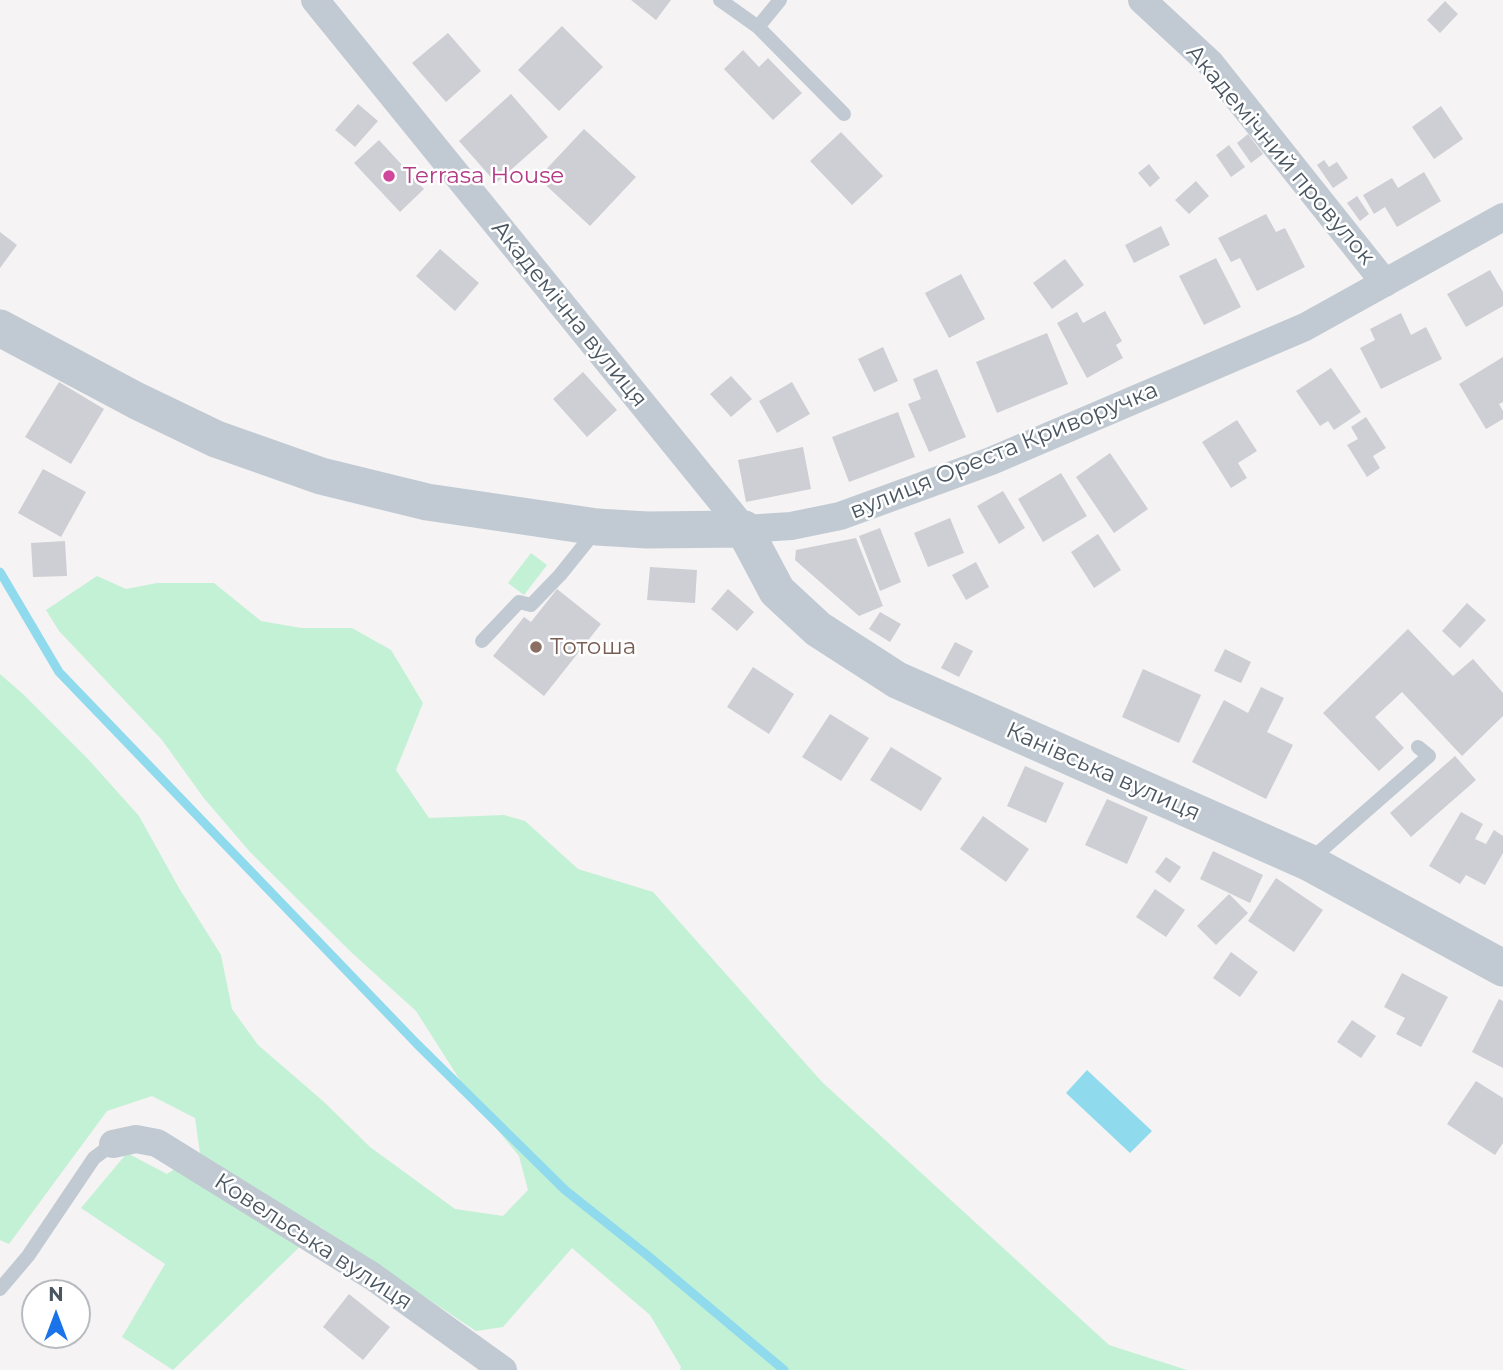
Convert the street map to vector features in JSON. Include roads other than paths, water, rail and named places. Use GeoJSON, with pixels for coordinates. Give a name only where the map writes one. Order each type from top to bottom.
{"type":"FeatureCollection","features":[{"type":"Feature","properties":{"kind":"street","name":"Академічна вулиця"},"geometry":{"type":"LineString","coordinates":[[315,0],[744,529]]}},
{"type":"Feature","properties":{"kind":"street","name":"Академічний провулок"},"geometry":{"type":"LineString","coordinates":[[1142,0],[1210,63],[1385,283]]}},
{"type":"Feature","properties":{"kind":"street","name":"вулиця Ореста Криворучка"},"geometry":{"type":"LineString","coordinates":[[0,328],[137,401],[216,439],[321,476],[427,502],[597,527],[647,530],[791,526],[840,516],[991,461],[1305,327],[1503,217]]}},
{"type":"Feature","properties":{"kind":"street","name":"Канівська вулиця"},"geometry":{"type":"LineString","coordinates":[[744,529],[777,591],[818,629],[897,680],[1308,862],[1503,968]]}},
{"type":"Feature","properties":{"kind":"street","name":"Ковельська вулиця"},"geometry":{"type":"LineString","coordinates":[[113,1144],[136,1139],[157,1143],[372,1276],[503,1370]]}},
{"type":"Feature","properties":{"kind":"lane"},"geometry":{"type":"LineString","coordinates":[[720,0],[758,27],[844,114]]}},
{"type":"Feature","properties":{"kind":"lane"},"geometry":{"type":"LineString","coordinates":[[758,27],[780,0]]}},
{"type":"Feature","properties":{"kind":"lane"},"geometry":{"type":"LineString","coordinates":[[482,641],[519,602],[531,605],[560,575],[597,527]]}},
{"type":"Feature","properties":{"kind":"lane"},"geometry":{"type":"LineString","coordinates":[[1308,862],[1429,756],[1418,747]]}},
{"type":"Feature","properties":{"kind":"lane"},"geometry":{"type":"LineString","coordinates":[[0,1289],[28,1256],[94,1158],[113,1144]]}},
{"type":"Feature","properties":{"kind":"water"},"geometry":{"type":"Polygon","coordinates":[[[1087,1070],[1152,1131],[1130,1153],[1066,1093],[1087,1070]]]}},
{"type":"Feature","properties":{"kind":"waterway"},"geometry":{"type":"LineString","coordinates":[[0,572],[59,672],[417,1044],[565,1190],[784,1370]]}},
{"type":"Feature","properties":{"kind":"place","name":"Terrasa House"},"geometry":{"type":"Point","coordinates":[389,176]}},
{"type":"Feature","properties":{"kind":"place","name":"Тотоша"},"geometry":{"type":"Point","coordinates":[536,647]}}]}
